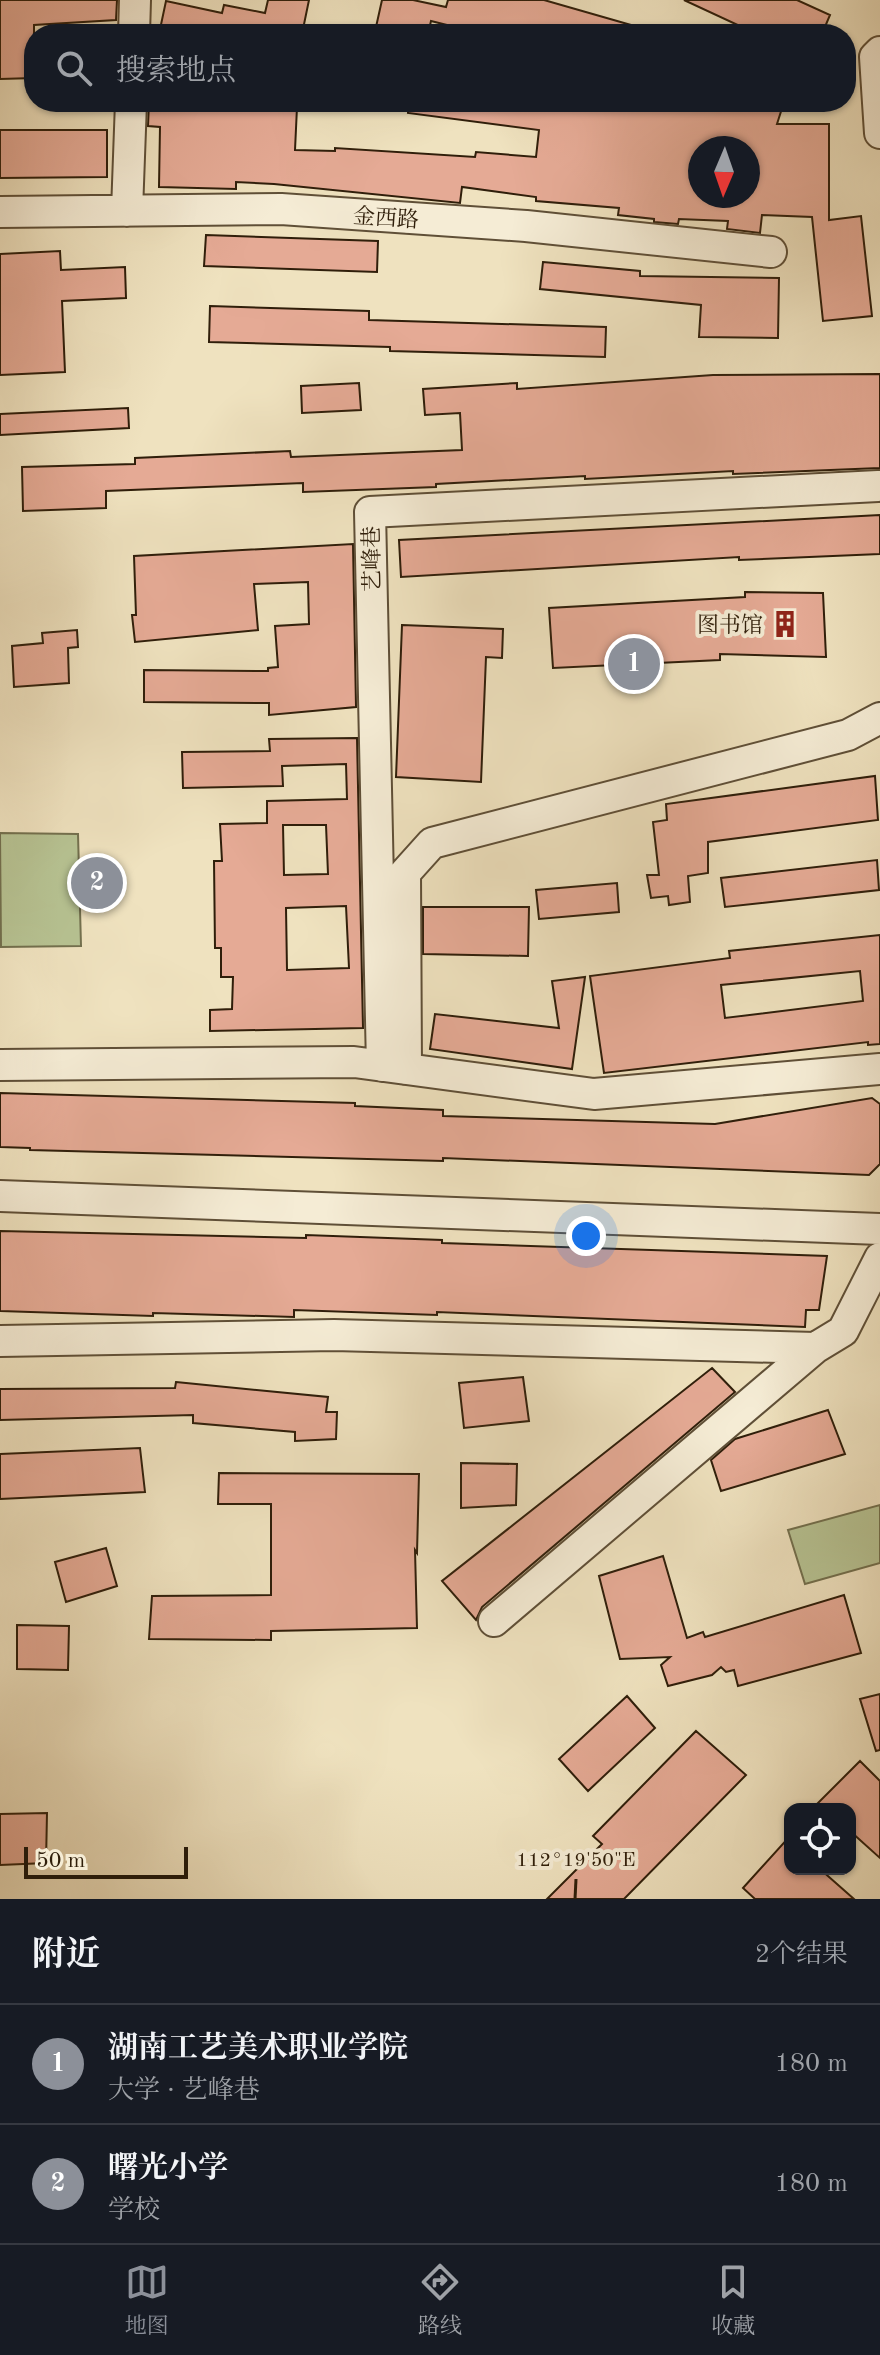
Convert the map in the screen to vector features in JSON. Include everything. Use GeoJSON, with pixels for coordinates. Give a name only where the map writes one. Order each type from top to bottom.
{"type":"FeatureCollection","features":[{"type":"Feature","properties":{"kind":"street"},"geometry":{"type":"LineString","coordinates":[[134,24],[135,0]]}},
{"type":"Feature","properties":{"kind":"street"},"geometry":{"type":"LineString","coordinates":[[880,52],[875,57],[880,133]]}},
{"type":"Feature","properties":{"kind":"street"},"geometry":{"type":"LineString","coordinates":[[127,211],[131,112]]}},
{"type":"Feature","properties":{"kind":"street","name":"金西路"},"geometry":{"type":"LineString","coordinates":[[0,212],[281,209],[526,226],[771,252]]}},
{"type":"Feature","properties":{"kind":"street","name":"艺峰巷"},"geometry":{"type":"LineString","coordinates":[[394,1068],[370,512],[878,486]]}},
{"type":"Feature","properties":{"kind":"street"},"geometry":{"type":"LineString","coordinates":[[394,1068],[405,873],[432,843],[848,735],[880,718]]}},
{"type":"Feature","properties":{"kind":"street"},"geometry":{"type":"LineString","coordinates":[[0,1065],[354,1062],[594,1094],[880,1069]]}},
{"type":"Feature","properties":{"kind":"street"},"geometry":{"type":"LineString","coordinates":[[0,1196],[880,1229]]}},
{"type":"Feature","properties":{"kind":"street"},"geometry":{"type":"LineString","coordinates":[[494,1621],[815,1348],[843,1331],[880,1258]]}},
{"type":"Feature","properties":{"kind":"street"},"geometry":{"type":"LineString","coordinates":[[0,1341],[334,1335],[815,1348]]}},
{"type":"Feature","properties":{"kind":"green space"},"geometry":{"type":"Polygon","coordinates":[[[0,833],[78,834],[81,946],[1,947],[0,833]]]}},
{"type":"Feature","properties":{"kind":"green space"},"geometry":{"type":"Polygon","coordinates":[[[880,1505],[880,1563],[805,1584],[788,1530],[880,1505]]]}},
{"type":"Feature","properties":{"kind":"building"},"geometry":{"type":"Polygon","coordinates":[[[0,0],[117,0],[116,20],[24,24],[24,78],[0,79],[0,0]]]}},
{"type":"Feature","properties":{"kind":"building"},"geometry":{"type":"Polygon","coordinates":[[[268,0],[309,0],[304,24],[161,24],[166,1],[222,13],[224,5],[265,13],[268,0]]]}},
{"type":"Feature","properties":{"kind":"building"},"geometry":{"type":"Polygon","coordinates":[[[382,0],[413,0],[446,7],[448,0],[544,0],[628,24],[443,24],[431,21],[430,24],[377,24],[382,0]]]}},
{"type":"Feature","properties":{"kind":"building"},"geometry":{"type":"Polygon","coordinates":[[[684,0],[797,0],[830,15],[826,24],[736,24],[684,0]]]}},
{"type":"Feature","properties":{"kind":"building"},"geometry":{"type":"Polygon","coordinates":[[[149,112],[297,112],[295,150],[335,151],[335,148],[475,157],[476,152],[536,157],[539,130],[408,112],[781,112],[777,124],[829,124],[829,220],[861,216],[872,316],[823,321],[812,217],[762,215],[760,233],[727,229],[728,221],[679,219],[678,224],[654,222],[654,219],[618,215],[619,208],[536,201],[536,197],[462,187],[460,203],[274,184],[236,182],[236,189],[159,187],[160,127],[148,126],[149,112]]]}},
{"type":"Feature","properties":{"kind":"building"},"geometry":{"type":"Polygon","coordinates":[[[0,130],[107,130],[107,177],[0,178],[0,130]]]}},
{"type":"Feature","properties":{"kind":"building"},"geometry":{"type":"Polygon","coordinates":[[[206,235],[378,241],[377,272],[204,266],[206,235]]]}},
{"type":"Feature","properties":{"kind":"building"},"geometry":{"type":"Polygon","coordinates":[[[60,251],[61,270],[125,267],[126,298],[62,301],[65,372],[0,375],[0,254],[60,251]]]}},
{"type":"Feature","properties":{"kind":"building"},"geometry":{"type":"Polygon","coordinates":[[[543,262],[640,271],[640,276],[779,278],[778,338],[699,337],[701,305],[540,289],[543,262]]]}},
{"type":"Feature","properties":{"kind":"building"},"geometry":{"type":"Polygon","coordinates":[[[210,306],[369,311],[369,320],[606,327],[605,357],[209,342],[210,306]]]}},
{"type":"Feature","properties":{"kind":"building"},"geometry":{"type":"Polygon","coordinates":[[[880,374],[880,468],[733,474],[733,471],[585,479],[585,476],[436,484],[436,487],[303,492],[303,483],[106,491],[106,508],[23,511],[22,467],[135,464],[135,458],[290,451],[291,457],[462,450],[460,413],[425,415],[423,389],[517,383],[517,389],[713,375],[880,374]]]}},
{"type":"Feature","properties":{"kind":"building"},"geometry":{"type":"Polygon","coordinates":[[[359,383],[361,410],[302,413],[301,386],[359,383]]]}},
{"type":"Feature","properties":{"kind":"building"},"geometry":{"type":"Polygon","coordinates":[[[128,408],[129,428],[0,435],[0,414],[128,408]]]}},
{"type":"Feature","properties":{"kind":"building"},"geometry":{"type":"Polygon","coordinates":[[[880,515],[880,554],[739,560],[739,557],[401,577],[399,540],[880,515]]]}},
{"type":"Feature","properties":{"kind":"building"},"geometry":{"type":"Polygon","coordinates":[[[353,544],[356,707],[269,715],[269,703],[144,702],[144,670],[268,671],[268,668],[278,667],[275,626],[309,624],[308,582],[254,584],[258,630],[135,642],[132,615],[136,615],[134,556],[353,544]]]}},
{"type":"Feature","properties":{"kind":"building"},"geometry":{"type":"Polygon","coordinates":[[[745,592],[823,593],[826,657],[720,654],[720,660],[553,668],[549,608],[745,597],[745,592]]]}},
{"type":"Feature","properties":{"kind":"building"},"geometry":{"type":"Polygon","coordinates":[[[402,625],[503,629],[502,658],[486,657],[481,782],[396,777],[402,625]]]}},
{"type":"Feature","properties":{"kind":"building"},"geometry":{"type":"Polygon","coordinates":[[[77,630],[78,647],[68,648],[69,683],[14,687],[12,646],[43,643],[42,633],[77,630]]]}},
{"type":"Feature","properties":{"kind":"building"},"geometry":{"type":"Polygon","coordinates":[[[357,738],[363,1028],[210,1031],[210,1010],[232,1009],[233,977],[221,977],[221,948],[215,948],[214,861],[222,861],[220,824],[267,823],[267,801],[347,799],[346,764],[282,766],[283,786],[183,788],[182,752],[270,751],[269,739],[357,738]],[[283,825],[284,875],[328,874],[326,825],[283,825]],[[346,906],[286,908],[287,970],[349,968],[346,906]]]}},
{"type":"Feature","properties":{"kind":"building"},"geometry":{"type":"Polygon","coordinates":[[[875,776],[878,820],[708,842],[708,873],[688,876],[690,902],[669,905],[668,896],[651,898],[647,875],[659,875],[653,822],[667,820],[666,804],[875,776]]]}},
{"type":"Feature","properties":{"kind":"building"},"geometry":{"type":"Polygon","coordinates":[[[877,860],[879,890],[725,907],[721,878],[877,860]]]}},
{"type":"Feature","properties":{"kind":"building"},"geometry":{"type":"Polygon","coordinates":[[[617,883],[619,912],[539,919],[536,890],[617,883]]]}},
{"type":"Feature","properties":{"kind":"building"},"geometry":{"type":"Polygon","coordinates":[[[423,907],[529,907],[528,956],[423,954],[423,907]]]}},
{"type":"Feature","properties":{"kind":"building"},"geometry":{"type":"Polygon","coordinates":[[[880,935],[880,1044],[868,1045],[868,1042],[604,1073],[590,976],[730,958],[729,951],[880,935]],[[860,971],[721,985],[725,1018],[863,1001],[860,971]]]}},
{"type":"Feature","properties":{"kind":"building"},"geometry":{"type":"Polygon","coordinates":[[[585,977],[572,1069],[430,1049],[435,1014],[559,1028],[552,981],[585,977]]]}},
{"type":"Feature","properties":{"kind":"building"},"geometry":{"type":"Polygon","coordinates":[[[0,1093],[355,1103],[355,1106],[443,1110],[443,1116],[715,1124],[872,1098],[880,1104],[880,1164],[869,1175],[443,1158],[443,1161],[30,1150],[0,1147],[0,1093]]]}},
{"type":"Feature","properties":{"kind":"building"},"geometry":{"type":"Polygon","coordinates":[[[0,1231],[306,1238],[306,1235],[442,1240],[442,1243],[827,1256],[819,1310],[806,1310],[805,1327],[437,1312],[437,1315],[294,1310],[294,1317],[153,1313],[153,1316],[0,1311],[0,1231]]]}},
{"type":"Feature","properties":{"kind":"building"},"geometry":{"type":"Polygon","coordinates":[[[712,1368],[735,1392],[482,1607],[476,1620],[442,1581],[712,1368]]]}},
{"type":"Feature","properties":{"kind":"building"},"geometry":{"type":"Polygon","coordinates":[[[523,1377],[529,1421],[464,1428],[459,1383],[523,1377]]]}},
{"type":"Feature","properties":{"kind":"building"},"geometry":{"type":"Polygon","coordinates":[[[176,1382],[328,1397],[326,1412],[337,1412],[336,1439],[295,1441],[295,1432],[193,1423],[193,1415],[0,1420],[0,1389],[175,1388],[176,1382]]]}},
{"type":"Feature","properties":{"kind":"building"},"geometry":{"type":"Polygon","coordinates":[[[828,1410],[845,1454],[721,1491],[711,1460],[735,1439],[828,1410]]]}},
{"type":"Feature","properties":{"kind":"building"},"geometry":{"type":"Polygon","coordinates":[[[140,1448],[145,1492],[0,1499],[0,1454],[140,1448]]]}},
{"type":"Feature","properties":{"kind":"building"},"geometry":{"type":"Polygon","coordinates":[[[461,1463],[517,1464],[516,1505],[461,1508],[461,1463]]]}},
{"type":"Feature","properties":{"kind":"building"},"geometry":{"type":"Polygon","coordinates":[[[219,1473],[419,1474],[417,1553],[415,1550],[417,1628],[271,1631],[271,1640],[149,1639],[152,1596],[271,1595],[271,1504],[218,1504],[219,1473]]]}},
{"type":"Feature","properties":{"kind":"building"},"geometry":{"type":"Polygon","coordinates":[[[106,1548],[117,1586],[66,1602],[55,1562],[106,1548]]]}},
{"type":"Feature","properties":{"kind":"building"},"geometry":{"type":"Polygon","coordinates":[[[663,1556],[687,1638],[703,1632],[705,1637],[844,1595],[861,1653],[738,1686],[734,1670],[726,1672],[721,1667],[712,1675],[668,1686],[661,1665],[670,1657],[620,1659],[599,1576],[663,1556]]]}},
{"type":"Feature","properties":{"kind":"building"},"geometry":{"type":"Polygon","coordinates":[[[17,1625],[69,1626],[68,1670],[17,1669],[17,1625]]]}},
{"type":"Feature","properties":{"kind":"building"},"geometry":{"type":"Polygon","coordinates":[[[880,1694],[880,1750],[876,1751],[860,1699],[880,1694]]]}},
{"type":"Feature","properties":{"kind":"building"},"geometry":{"type":"Polygon","coordinates":[[[627,1696],[655,1728],[588,1791],[559,1759],[627,1696]]]}},
{"type":"Feature","properties":{"kind":"building"},"geometry":{"type":"Polygon","coordinates":[[[696,1731],[746,1775],[624,1899],[547,1899],[602,1844],[593,1836],[696,1731]]]}},
{"type":"Feature","properties":{"kind":"building"},"geometry":{"type":"Polygon","coordinates":[[[860,1761],[880,1781],[880,1858],[856,1836],[856,1803],[818,1803],[860,1761]]]}},
{"type":"Feature","properties":{"kind":"building"},"geometry":{"type":"Polygon","coordinates":[[[47,1813],[46,1863],[0,1865],[0,1814],[47,1813]]]}},
{"type":"Feature","properties":{"kind":"building"},"geometry":{"type":"Polygon","coordinates":[[[784,1843],[784,1875],[827,1875],[854,1899],[755,1899],[743,1888],[784,1843]]]}},
{"type":"Feature","properties":{"kind":"place","name":"图书馆"},"geometry":{"type":"Point","coordinates":[785,624]}},
{"type":"Feature","properties":{"kind":"place","name":"湖南工艺美术职业学院"},"geometry":{"type":"Point","coordinates":[634,664]}},
{"type":"Feature","properties":{"kind":"place","name":"曙光小学"},"geometry":{"type":"Point","coordinates":[97,883]}}]}
